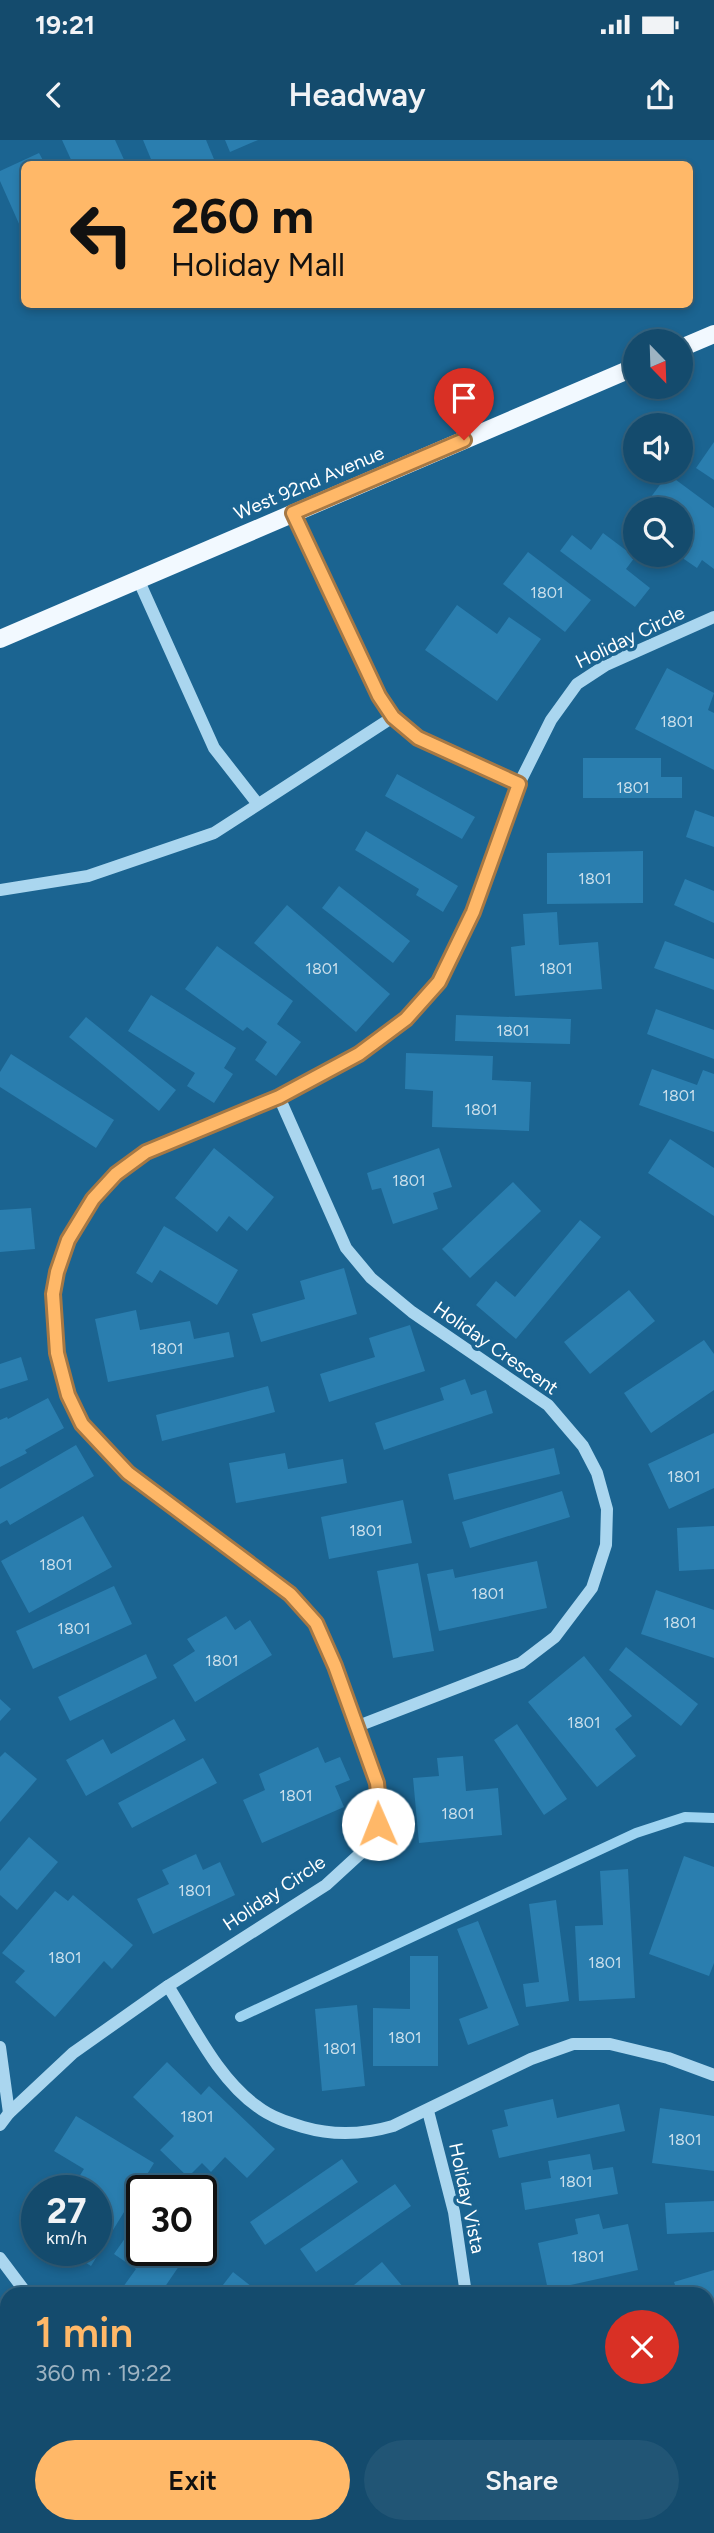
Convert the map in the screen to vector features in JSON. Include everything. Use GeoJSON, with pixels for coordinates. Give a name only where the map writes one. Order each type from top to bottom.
{"type":"FeatureCollection","features":[{"type":"Feature","properties":{"kind":"main road"},"geometry":{"type":"LineString","coordinates":[[693,343],[714,334]]}},
{"type":"Feature","properties":{"kind":"main road","name":"West 92nd Avenue"},"geometry":{"type":"LineString","coordinates":[[0,639],[623,372]]}},
{"type":"Feature","properties":{"kind":"street"},"geometry":{"type":"LineString","coordinates":[[293,513],[379,696],[393,717],[418,738],[519,784]]}},
{"type":"Feature","properties":{"kind":"street"},"geometry":{"type":"LineString","coordinates":[[138,579],[214,748],[257,803]]}},
{"type":"Feature","properties":{"kind":"street","name":"Holiday Circle"},"geometry":{"type":"LineString","coordinates":[[0,2125],[9,2113],[73,2053],[168,1986],[327,1885],[362,1852],[378,1824],[380,1813],[377,1783],[358,1726],[316,1623],[290,1594],[128,1473],[82,1424],[68,1395],[57,1353],[53,1294],[68,1240],[93,1199],[116,1174],[146,1152],[279,1097],[359,1054],[406,1019],[439,982],[473,912],[519,784],[551,720],[577,684],[606,665],[714,617]]}},
{"type":"Feature","properties":{"kind":"street"},"geometry":{"type":"LineString","coordinates":[[0,890],[89,876],[214,833],[393,717]]}},
{"type":"Feature","properties":{"kind":"street","name":"Holiday Crescent"},"geometry":{"type":"LineString","coordinates":[[279,1097],[346,1248],[372,1278],[412,1312],[548,1405],[583,1446],[597,1472],[607,1509],[606,1545],[592,1588],[555,1637],[521,1663],[358,1726]]}},
{"type":"Feature","properties":{"kind":"street"},"geometry":{"type":"LineString","coordinates":[[168,1986],[223,2071],[246,2098],[286,2122],[318,2132],[344,2135],[369,2133],[393,2126],[531,2059],[580,2043],[610,2044],[668,2058],[714,2075]]}},
{"type":"Feature","properties":{"kind":"street"},"geometry":{"type":"LineString","coordinates":[[0,2047],[9,2113]]}},
{"type":"Feature","properties":{"kind":"street","name":"Holiday Vista"},"geometry":{"type":"LineString","coordinates":[[428,2110],[454,2212],[465,2287]]}},
{"type":"Feature","properties":{"kind":"street"},"geometry":{"type":"LineString","coordinates":[[0,2258],[22,2287]]}},
{"type":"Feature","properties":{"kind":"building"},"geometry":{"type":"Polygon","coordinates":[[[62,140],[115,140],[125,161],[72,161],[62,140]]]}},
{"type":"Feature","properties":{"kind":"building"},"geometry":{"type":"Polygon","coordinates":[[[143,140],[206,140],[215,161],[152,161],[143,140]]]}},
{"type":"Feature","properties":{"kind":"building"},"geometry":{"type":"Polygon","coordinates":[[[225,140],[258,140],[230,152],[225,140]]]}},
{"type":"Feature","properties":{"kind":"building"},"geometry":{"type":"Polygon","coordinates":[[[39,153],[43,161],[22,161],[39,153]]]}},
{"type":"Feature","properties":{"kind":"building"},"geometry":{"type":"Polygon","coordinates":[[[21,161],[21,228],[0,181],[0,171],[21,161]]]}},
{"type":"Feature","properties":{"kind":"building"},"geometry":{"type":"Polygon","coordinates":[[[714,442],[714,480],[696,468],[714,442]]]}},
{"type":"Feature","properties":{"kind":"building"},"geometry":{"type":"Polygon","coordinates":[[[661,483],[680,483],[714,508],[714,569],[702,560],[697,568],[693,565],[693,497],[651,497],[661,483]]]}},
{"type":"Feature","properties":{"kind":"building"},"geometry":{"type":"Polygon","coordinates":[[[603,533],[623,548],[623,567],[628,567],[626,569],[650,588],[635,607],[560,551],[572,535],[591,550],[603,533]]]}},
{"type":"Feature","properties":{"kind":"building"},"geometry":{"type":"Polygon","coordinates":[[[528,552],[591,600],[565,632],[503,584],[528,552]]]}},
{"type":"Feature","properties":{"kind":"building"},"geometry":{"type":"Polygon","coordinates":[[[457,605],[497,634],[509,617],[541,639],[497,701],[425,650],[457,605]]]}},
{"type":"Feature","properties":{"kind":"building"},"geometry":{"type":"Polygon","coordinates":[[[667,668],[714,693],[708,710],[714,713],[714,770],[635,729],[667,668]]]}},
{"type":"Feature","properties":{"kind":"building"},"geometry":{"type":"Polygon","coordinates":[[[583,758],[661,758],[661,777],[682,777],[682,798],[583,798],[583,758]]]}},
{"type":"Feature","properties":{"kind":"building"},"geometry":{"type":"Polygon","coordinates":[[[397,774],[475,817],[462,839],[385,796],[397,774]]]}},
{"type":"Feature","properties":{"kind":"building"},"geometry":{"type":"Polygon","coordinates":[[[695,810],[714,817],[714,847],[686,837],[695,810]]]}},
{"type":"Feature","properties":{"kind":"building"},"geometry":{"type":"Polygon","coordinates":[[[366,831],[458,886],[443,912],[416,895],[419,889],[355,850],[366,831]]]}},
{"type":"Feature","properties":{"kind":"building"},"geometry":{"type":"Polygon","coordinates":[[[643,851],[643,903],[547,904],[547,853],[643,851]]]}},
{"type":"Feature","properties":{"kind":"building"},"geometry":{"type":"Polygon","coordinates":[[[685,879],[714,891],[714,923],[674,905],[685,879]]]}},
{"type":"Feature","properties":{"kind":"building"},"geometry":{"type":"Polygon","coordinates":[[[339,886],[410,941],[393,963],[322,908],[339,886]]]}},
{"type":"Feature","properties":{"kind":"building"},"geometry":{"type":"Polygon","coordinates":[[[287,905],[390,994],[356,1032],[254,943],[287,905]]]}},
{"type":"Feature","properties":{"kind":"building"},"geometry":{"type":"Polygon","coordinates":[[[557,912],[559,945],[598,942],[602,989],[515,996],[511,947],[525,945],[523,914],[557,912]]]}},
{"type":"Feature","properties":{"kind":"building"},"geometry":{"type":"Polygon","coordinates":[[[665,941],[714,959],[714,990],[654,968],[665,941]]]}},
{"type":"Feature","properties":{"kind":"building"},"geometry":{"type":"Polygon","coordinates":[[[217,946],[293,1001],[277,1024],[301,1042],[276,1076],[255,1060],[267,1042],[247,1027],[243,1031],[185,989],[217,946]]]}},
{"type":"Feature","properties":{"kind":"building"},"geometry":{"type":"Polygon","coordinates":[[[151,995],[236,1048],[224,1068],[233,1074],[214,1103],[187,1086],[195,1073],[128,1031],[151,995]]]}},
{"type":"Feature","properties":{"kind":"building"},"geometry":{"type":"Polygon","coordinates":[[[656,1009],[714,1030],[714,1059],[647,1034],[656,1009]]]}},
{"type":"Feature","properties":{"kind":"building"},"geometry":{"type":"Polygon","coordinates":[[[456,1015],[571,1019],[570,1044],[455,1041],[456,1015]]]}},
{"type":"Feature","properties":{"kind":"building"},"geometry":{"type":"Polygon","coordinates":[[[86,1017],[176,1090],[159,1111],[69,1037],[86,1017]]]}},
{"type":"Feature","properties":{"kind":"building"},"geometry":{"type":"Polygon","coordinates":[[[406,1053],[493,1056],[492,1080],[531,1082],[529,1131],[432,1127],[433,1091],[405,1089],[406,1053]]]}},
{"type":"Feature","properties":{"kind":"building"},"geometry":{"type":"Polygon","coordinates":[[[11,1054],[114,1120],[96,1148],[0,1087],[0,1072],[11,1054]]]}},
{"type":"Feature","properties":{"kind":"building"},"geometry":{"type":"Polygon","coordinates":[[[652,1069],[697,1085],[703,1070],[714,1074],[714,1132],[639,1105],[652,1069]]]}},
{"type":"Feature","properties":{"kind":"building"},"geometry":{"type":"Polygon","coordinates":[[[670,1139],[714,1168],[714,1216],[648,1173],[670,1139]]]}},
{"type":"Feature","properties":{"kind":"building"},"geometry":{"type":"Polygon","coordinates":[[[214,1148],[274,1197],[247,1231],[229,1216],[217,1232],[175,1198],[214,1148]]]}},
{"type":"Feature","properties":{"kind":"building"},"geometry":{"type":"Polygon","coordinates":[[[439,1148],[452,1187],[433,1193],[438,1209],[393,1224],[381,1188],[372,1190],[367,1173],[439,1148]]]}},
{"type":"Feature","properties":{"kind":"building"},"geometry":{"type":"Polygon","coordinates":[[[513,1182],[541,1211],[470,1278],[442,1249],[513,1182]]]}},
{"type":"Feature","properties":{"kind":"building"},"geometry":{"type":"Polygon","coordinates":[[[31,1208],[35,1249],[0,1252],[0,1210],[31,1208]]]}},
{"type":"Feature","properties":{"kind":"building"},"geometry":{"type":"Polygon","coordinates":[[[580,1220],[601,1237],[516,1339],[476,1305],[496,1281],[515,1297],[580,1220]]]}},
{"type":"Feature","properties":{"kind":"building"},"geometry":{"type":"Polygon","coordinates":[[[164,1226],[238,1270],[217,1305],[160,1270],[152,1283],[136,1273],[164,1226]]]}},
{"type":"Feature","properties":{"kind":"building"},"geometry":{"type":"Polygon","coordinates":[[[344,1268],[357,1314],[261,1342],[252,1314],[305,1299],[300,1281],[344,1268]]]}},
{"type":"Feature","properties":{"kind":"building"},"geometry":{"type":"Polygon","coordinates":[[[629,1290],[655,1321],[590,1374],[564,1342],[629,1290]]]}},
{"type":"Feature","properties":{"kind":"building"},"geometry":{"type":"Polygon","coordinates":[[[136,1310],[140,1330],[190,1321],[194,1339],[229,1332],[234,1357],[108,1382],[95,1319],[136,1310]]]}},
{"type":"Feature","properties":{"kind":"building"},"geometry":{"type":"Polygon","coordinates":[[[410,1325],[425,1371],[329,1402],[320,1374],[375,1357],[369,1338],[410,1325]]]}},
{"type":"Feature","properties":{"kind":"building"},"geometry":{"type":"Polygon","coordinates":[[[704,1340],[714,1354],[714,1390],[651,1433],[624,1393],[704,1340]]]}},
{"type":"Feature","properties":{"kind":"building"},"geometry":{"type":"Polygon","coordinates":[[[21,1357],[28,1380],[0,1389],[0,1364],[21,1357]]]}},
{"type":"Feature","properties":{"kind":"building"},"geometry":{"type":"Polygon","coordinates":[[[465,1379],[471,1395],[486,1390],[493,1413],[384,1450],[375,1423],[444,1400],[440,1388],[465,1379]]]}},
{"type":"Feature","properties":{"kind":"building"},"geometry":{"type":"Polygon","coordinates":[[[268,1386],[275,1412],[162,1441],[156,1415],[268,1386]]]}},
{"type":"Feature","properties":{"kind":"building"},"geometry":{"type":"Polygon","coordinates":[[[48,1398],[64,1428],[0,1467],[0,1420],[7,1417],[8,1419],[48,1398]]]}},
{"type":"Feature","properties":{"kind":"building"},"geometry":{"type":"Polygon","coordinates":[[[714,1433],[714,1488],[669,1509],[648,1464],[714,1433]]]}},
{"type":"Feature","properties":{"kind":"building"},"geometry":{"type":"Polygon","coordinates":[[[76,1445],[94,1476],[10,1525],[7,1520],[0,1524],[0,1489],[76,1445]]]}},
{"type":"Feature","properties":{"kind":"building"},"geometry":{"type":"Polygon","coordinates":[[[554,1448],[560,1474],[454,1500],[448,1474],[554,1448]]]}},
{"type":"Feature","properties":{"kind":"building"},"geometry":{"type":"Polygon","coordinates":[[[285,1453],[288,1469],[343,1459],[347,1483],[236,1503],[229,1463],[285,1453]]]}},
{"type":"Feature","properties":{"kind":"building"},"geometry":{"type":"Polygon","coordinates":[[[562,1491],[570,1517],[470,1548],[462,1522],[562,1491]]]}},
{"type":"Feature","properties":{"kind":"building"},"geometry":{"type":"Polygon","coordinates":[[[403,1500],[412,1543],[329,1559],[321,1517],[403,1500]]]}},
{"type":"Feature","properties":{"kind":"building"},"geometry":{"type":"Polygon","coordinates":[[[83,1516],[112,1567],[29,1613],[1,1561],[83,1516]]]}},
{"type":"Feature","properties":{"kind":"building"},"geometry":{"type":"Polygon","coordinates":[[[714,1526],[714,1569],[679,1571],[677,1528],[714,1526]]]}},
{"type":"Feature","properties":{"kind":"building"},"geometry":{"type":"Polygon","coordinates":[[[537,1561],[547,1608],[439,1631],[427,1574],[453,1569],[455,1578],[537,1561]]]}},
{"type":"Feature","properties":{"kind":"building"},"geometry":{"type":"Polygon","coordinates":[[[418,1563],[434,1651],[393,1658],[377,1571],[418,1563]]]}},
{"type":"Feature","properties":{"kind":"building"},"geometry":{"type":"Polygon","coordinates":[[[114,1586],[132,1624],[33,1669],[16,1631],[114,1586]]]}},
{"type":"Feature","properties":{"kind":"building"},"geometry":{"type":"Polygon","coordinates":[[[656,1590],[714,1610],[714,1658],[641,1634],[656,1590]]]}},
{"type":"Feature","properties":{"kind":"building"},"geometry":{"type":"Polygon","coordinates":[[[226,1616],[235,1630],[250,1620],[272,1655],[195,1702],[173,1665],[195,1651],[187,1639],[226,1616]]]}},
{"type":"Feature","properties":{"kind":"building"},"geometry":{"type":"Polygon","coordinates":[[[626,1647],[698,1704],[681,1726],[609,1670],[626,1647]]]}},
{"type":"Feature","properties":{"kind":"building"},"geometry":{"type":"Polygon","coordinates":[[[146,1654],[157,1678],[70,1721],[58,1697],[146,1654]]]}},
{"type":"Feature","properties":{"kind":"building"},"geometry":{"type":"Polygon","coordinates":[[[584,1656],[632,1716],[615,1729],[636,1756],[597,1787],[528,1702],[584,1656]]]}},
{"type":"Feature","properties":{"kind":"building"},"geometry":{"type":"Polygon","coordinates":[[[0,1699],[11,1709],[0,1721],[0,1699]]]}},
{"type":"Feature","properties":{"kind":"building"},"geometry":{"type":"Polygon","coordinates":[[[174,1719],[186,1740],[86,1796],[66,1760],[103,1739],[111,1754],[174,1719]]]}},
{"type":"Feature","properties":{"kind":"building"},"geometry":{"type":"Polygon","coordinates":[[[517,1724],[567,1799],[544,1815],[494,1740],[517,1724]]]}},
{"type":"Feature","properties":{"kind":"building"},"geometry":{"type":"Polygon","coordinates":[[[318,1747],[325,1763],[340,1757],[350,1780],[335,1786],[344,1807],[262,1843],[243,1800],[265,1790],[259,1774],[318,1747]]]}},
{"type":"Feature","properties":{"kind":"building"},"geometry":{"type":"Polygon","coordinates":[[[5,1752],[37,1779],[0,1822],[0,1757],[5,1752]]]}},
{"type":"Feature","properties":{"kind":"building"},"geometry":{"type":"Polygon","coordinates":[[[463,1756],[466,1791],[498,1788],[502,1835],[419,1843],[413,1778],[439,1776],[437,1758],[463,1756]]]}},
{"type":"Feature","properties":{"kind":"building"},"geometry":{"type":"Polygon","coordinates":[[[203,1758],[217,1783],[132,1828],[118,1803],[203,1758]]]}},
{"type":"Feature","properties":{"kind":"building"},"geometry":{"type":"Polygon","coordinates":[[[29,1837],[58,1862],[17,1910],[0,1895],[0,1871],[29,1837]]]}},
{"type":"Feature","properties":{"kind":"building"},"geometry":{"type":"Polygon","coordinates":[[[196,1854],[203,1870],[220,1862],[235,1895],[153,1934],[137,1899],[169,1884],[162,1870],[196,1854]]]}},
{"type":"Feature","properties":{"kind":"building"},"geometry":{"type":"Polygon","coordinates":[[[684,1856],[714,1867],[714,1963],[709,1976],[649,1954],[684,1856]]]}},
{"type":"Feature","properties":{"kind":"building"},"geometry":{"type":"Polygon","coordinates":[[[628,1869],[635,1998],[579,2001],[575,1926],[603,1925],[600,1871],[628,1869]]]}},
{"type":"Feature","properties":{"kind":"building"},"geometry":{"type":"Polygon","coordinates":[[[55,1891],[68,1901],[73,1895],[133,1945],[112,1969],[104,1961],[55,2017],[15,1982],[25,1971],[2,1953],[55,1891]]]}},
{"type":"Feature","properties":{"kind":"building"},"geometry":{"type":"Polygon","coordinates":[[[556,1900],[569,2001],[526,2007],[523,1984],[539,1982],[529,1904],[556,1900]]]}},
{"type":"Feature","properties":{"kind":"building"},"geometry":{"type":"Polygon","coordinates":[[[478,1921],[519,2025],[468,2045],[459,2019],[488,2008],[457,1929],[478,1921]]]}},
{"type":"Feature","properties":{"kind":"building"},"geometry":{"type":"Polygon","coordinates":[[[410,1956],[438,1956],[438,2066],[373,2066],[373,2008],[410,2009],[410,1956]]]}},
{"type":"Feature","properties":{"kind":"building"},"geometry":{"type":"Polygon","coordinates":[[[357,2005],[365,2086],[322,2091],[315,2009],[357,2005]]]}},
{"type":"Feature","properties":{"kind":"building"},"geometry":{"type":"Polygon","coordinates":[[[167,2062],[201,2095],[209,2086],[275,2149],[247,2178],[225,2157],[211,2172],[202,2163],[190,2175],[186,2175],[160,2150],[174,2136],[133,2097],[167,2062]]]}},
{"type":"Feature","properties":{"kind":"building"},"geometry":{"type":"Polygon","coordinates":[[[553,2099],[557,2118],[619,2104],[625,2131],[499,2158],[492,2130],[508,2126],[504,2110],[553,2099]]]}},
{"type":"Feature","properties":{"kind":"building"},"geometry":{"type":"Polygon","coordinates":[[[660,2108],[714,2116],[714,2171],[652,2163],[660,2108]]]}},
{"type":"Feature","properties":{"kind":"building"},"geometry":{"type":"Polygon","coordinates":[[[76,2116],[154,2163],[147,2175],[126,2175],[126,2209],[112,2232],[112,2175],[80,2175],[84,2169],[54,2151],[76,2116]]]}},
{"type":"Feature","properties":{"kind":"building"},"geometry":{"type":"Polygon","coordinates":[[[590,2154],[593,2170],[613,2167],[618,2194],[525,2210],[521,2183],[551,2178],[548,2161],[590,2154]]]}},
{"type":"Feature","properties":{"kind":"building"},"geometry":{"type":"Polygon","coordinates":[[[342,2159],[358,2182],[265,2245],[250,2222],[342,2159]]]}},
{"type":"Feature","properties":{"kind":"building"},"geometry":{"type":"Polygon","coordinates":[[[395,2184],[411,2206],[316,2272],[300,2249],[395,2184]]]}},
{"type":"Feature","properties":{"kind":"building"},"geometry":{"type":"Polygon","coordinates":[[[714,2201],[714,2232],[667,2234],[665,2203],[714,2201]]]}},
{"type":"Feature","properties":{"kind":"building"},"geometry":{"type":"Polygon","coordinates":[[[599,2214],[603,2229],[628,2224],[638,2270],[562,2287],[547,2287],[538,2243],[578,2234],[575,2219],[599,2214]]]}},
{"type":"Feature","properties":{"kind":"building"},"geometry":{"type":"Polygon","coordinates":[[[126,2237],[126,2262],[114,2254],[126,2237]]]}},
{"type":"Feature","properties":{"kind":"building"},"geometry":{"type":"Polygon","coordinates":[[[382,2262],[403,2287],[352,2287],[382,2262]]]}},
{"type":"Feature","properties":{"kind":"building"},"geometry":{"type":"Polygon","coordinates":[[[132,2266],[179,2266],[165,2287],[123,2287],[136,2269],[132,2266]]]}},
{"type":"Feature","properties":{"kind":"building"},"geometry":{"type":"Polygon","coordinates":[[[714,2270],[714,2287],[676,2287],[674,2282],[714,2270]]]}},
{"type":"Feature","properties":{"kind":"building"},"geometry":{"type":"Polygon","coordinates":[[[233,2272],[252,2287],[221,2287],[233,2272]]]}},
{"type":"Feature","properties":{"kind":"waterway"},"geometry":{"type":"LineString","coordinates":[[240,2017],[636,1833],[685,1817],[714,1818]]}},
{"type":"Feature","properties":{"kind":"route"},"geometry":{"type":"LineString","coordinates":[[378,1824],[380,1813],[377,1783],[358,1726],[316,1623],[290,1594],[128,1473],[82,1424],[68,1395],[57,1353],[53,1294],[68,1240],[93,1199],[116,1174],[146,1152],[279,1097],[359,1054],[406,1019],[439,982],[473,912],[519,784],[418,738],[393,717],[379,696],[293,513],[464,440]]}}]}
